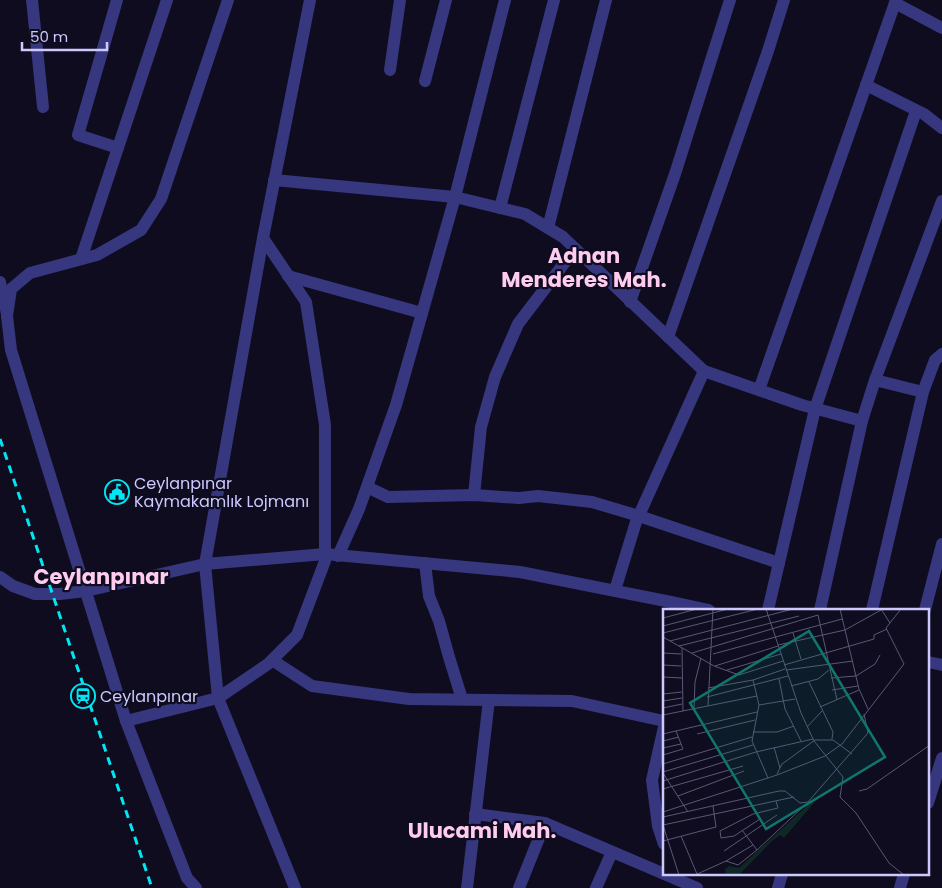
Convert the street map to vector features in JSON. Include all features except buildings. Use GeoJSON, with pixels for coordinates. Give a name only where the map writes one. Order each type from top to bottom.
{"type":"FeatureCollection","features":[{"type":"Feature","properties":{"kind":"street"},"geometry":{"type":"LineString","coordinates":[[32,0],[43,107]]}},
{"type":"Feature","properties":{"kind":"street"},"geometry":{"type":"LineString","coordinates":[[117,0],[78,134],[118,148]]}},
{"type":"Feature","properties":{"kind":"street"},"geometry":{"type":"LineString","coordinates":[[81,259],[168,0]]}},
{"type":"Feature","properties":{"kind":"street"},"geometry":{"type":"LineString","coordinates":[[7,316],[11,289],[30,273],[97,255],[141,230],[162,199],[228,0]]}},
{"type":"Feature","properties":{"kind":"street"},"geometry":{"type":"LineString","coordinates":[[295,888],[218,698],[206,564],[263,238],[310,0]]}},
{"type":"Feature","properties":{"kind":"street"},"geometry":{"type":"LineString","coordinates":[[390,70],[400,0]]}},
{"type":"Feature","properties":{"kind":"street"},"geometry":{"type":"LineString","coordinates":[[425,81],[446,0]]}},
{"type":"Feature","properties":{"kind":"street"},"geometry":{"type":"LineString","coordinates":[[126,721],[218,698],[268,664],[296,635],[325,561],[332,555],[359,508],[396,405],[455,198],[505,0]]}},
{"type":"Feature","properties":{"kind":"street"},"geometry":{"type":"LineString","coordinates":[[500,208],[554,0]]}},
{"type":"Feature","properties":{"kind":"street"},"geometry":{"type":"LineString","coordinates":[[548,228],[606,0]]}},
{"type":"Feature","properties":{"kind":"street"},"geometry":{"type":"LineString","coordinates":[[630,302],[675,174],[730,0]]}},
{"type":"Feature","properties":{"kind":"street"},"geometry":{"type":"LineString","coordinates":[[668,337],[784,0]]}},
{"type":"Feature","properties":{"kind":"street"},"geometry":{"type":"LineString","coordinates":[[758,390],[895,2],[942,28]]}},
{"type":"Feature","properties":{"kind":"street"},"geometry":{"type":"LineString","coordinates":[[866,85],[924,114],[942,128]]}},
{"type":"Feature","properties":{"kind":"street"},"geometry":{"type":"LineString","coordinates":[[768,609],[815,409],[916,111]]}},
{"type":"Feature","properties":{"kind":"street"},"geometry":{"type":"LineString","coordinates":[[274,180],[455,198],[525,214],[563,237],[704,371],[815,409],[862,421]]}},
{"type":"Feature","properties":{"kind":"street"},"geometry":{"type":"LineString","coordinates":[[820,609],[862,421],[875,380],[942,201]]}},
{"type":"Feature","properties":{"kind":"street"},"geometry":{"type":"LineString","coordinates":[[263,238],[306,302],[325,425],[332,555]]}},
{"type":"Feature","properties":{"kind":"street"},"geometry":{"type":"LineString","coordinates":[[474,495],[481,427],[494,377],[518,324],[575,249]]}},
{"type":"Feature","properties":{"kind":"street"},"geometry":{"type":"LineString","coordinates":[[288,276],[422,313]]}},
{"type":"Feature","properties":{"kind":"street"},"geometry":{"type":"LineString","coordinates":[[0,282],[11,350],[126,721],[186,878],[196,888]]}},
{"type":"Feature","properties":{"kind":"street"},"geometry":{"type":"LineString","coordinates":[[872,609],[923,392],[935,360],[942,354]]}},
{"type":"Feature","properties":{"kind":"street"},"geometry":{"type":"LineString","coordinates":[[615,590],[639,516],[704,371]]}},
{"type":"Feature","properties":{"kind":"street"},"geometry":{"type":"LineString","coordinates":[[875,380],[923,392]]}},
{"type":"Feature","properties":{"kind":"street"},"geometry":{"type":"LineString","coordinates":[[367,487],[388,497],[474,495],[519,498],[538,496],[592,502],[779,563]]}},
{"type":"Feature","properties":{"kind":"street"},"geometry":{"type":"LineString","coordinates":[[925,609],[942,544]]}},
{"type":"Feature","properties":{"kind":"street"},"geometry":{"type":"LineString","coordinates":[[0,577],[13,586],[35,594],[86,592],[206,564],[332,555],[520,572],[615,590],[700,609]]}},
{"type":"Feature","properties":{"kind":"street"},"geometry":{"type":"LineString","coordinates":[[425,563],[429,596],[439,621],[462,699]]}},
{"type":"Feature","properties":{"kind":"street"},"geometry":{"type":"LineString","coordinates":[[272,660],[312,686],[409,699],[572,701],[663,721]]}},
{"type":"Feature","properties":{"kind":"street"},"geometry":{"type":"LineString","coordinates":[[467,888],[489,700]]}},
{"type":"Feature","properties":{"kind":"street"},"geometry":{"type":"LineString","coordinates":[[663,731],[652,780],[658,826],[663,841]]}},
{"type":"Feature","properties":{"kind":"street"},"geometry":{"type":"LineString","coordinates":[[935,788],[942,758]]}},
{"type":"Feature","properties":{"kind":"street"},"geometry":{"type":"LineString","coordinates":[[475,814],[545,823],[612,852],[663,871]]}},
{"type":"Feature","properties":{"kind":"street"},"geometry":{"type":"LineString","coordinates":[[520,888],[545,823]]}},
{"type":"Feature","properties":{"kind":"street"},"geometry":{"type":"LineString","coordinates":[[596,888],[612,852]]}},
{"type":"Feature","properties":{"kind":"street"},"geometry":{"type":"LineString","coordinates":[[673,876],[695,888],[699,876]]}},
{"type":"Feature","properties":{"kind":"railway"},"geometry":{"type":"LineString","coordinates":[[0,439],[152,888]]}},
{"type":"Feature","properties":{"kind":"place","name":"Ceylanpınar Kaymakamlık Lojmanı"},"geometry":{"type":"Point","coordinates":[117,492]}},
{"type":"Feature","properties":{"kind":"place","name":"Ceylanpınar"},"geometry":{"type":"Point","coordinates":[83,696]}},
{"type":"Feature","properties":{"kind":"district","name":"Adnan Menderes Mah."},"geometry":{"type":"Point","coordinates":[584,267]}},
{"type":"Feature","properties":{"kind":"district","name":"Ceylanpınar"},"geometry":{"type":"Point","coordinates":[101,576]}},
{"type":"Feature","properties":{"kind":"district","name":"Ulucami Mah."},"geometry":{"type":"Point","coordinates":[482,830]}}]}
